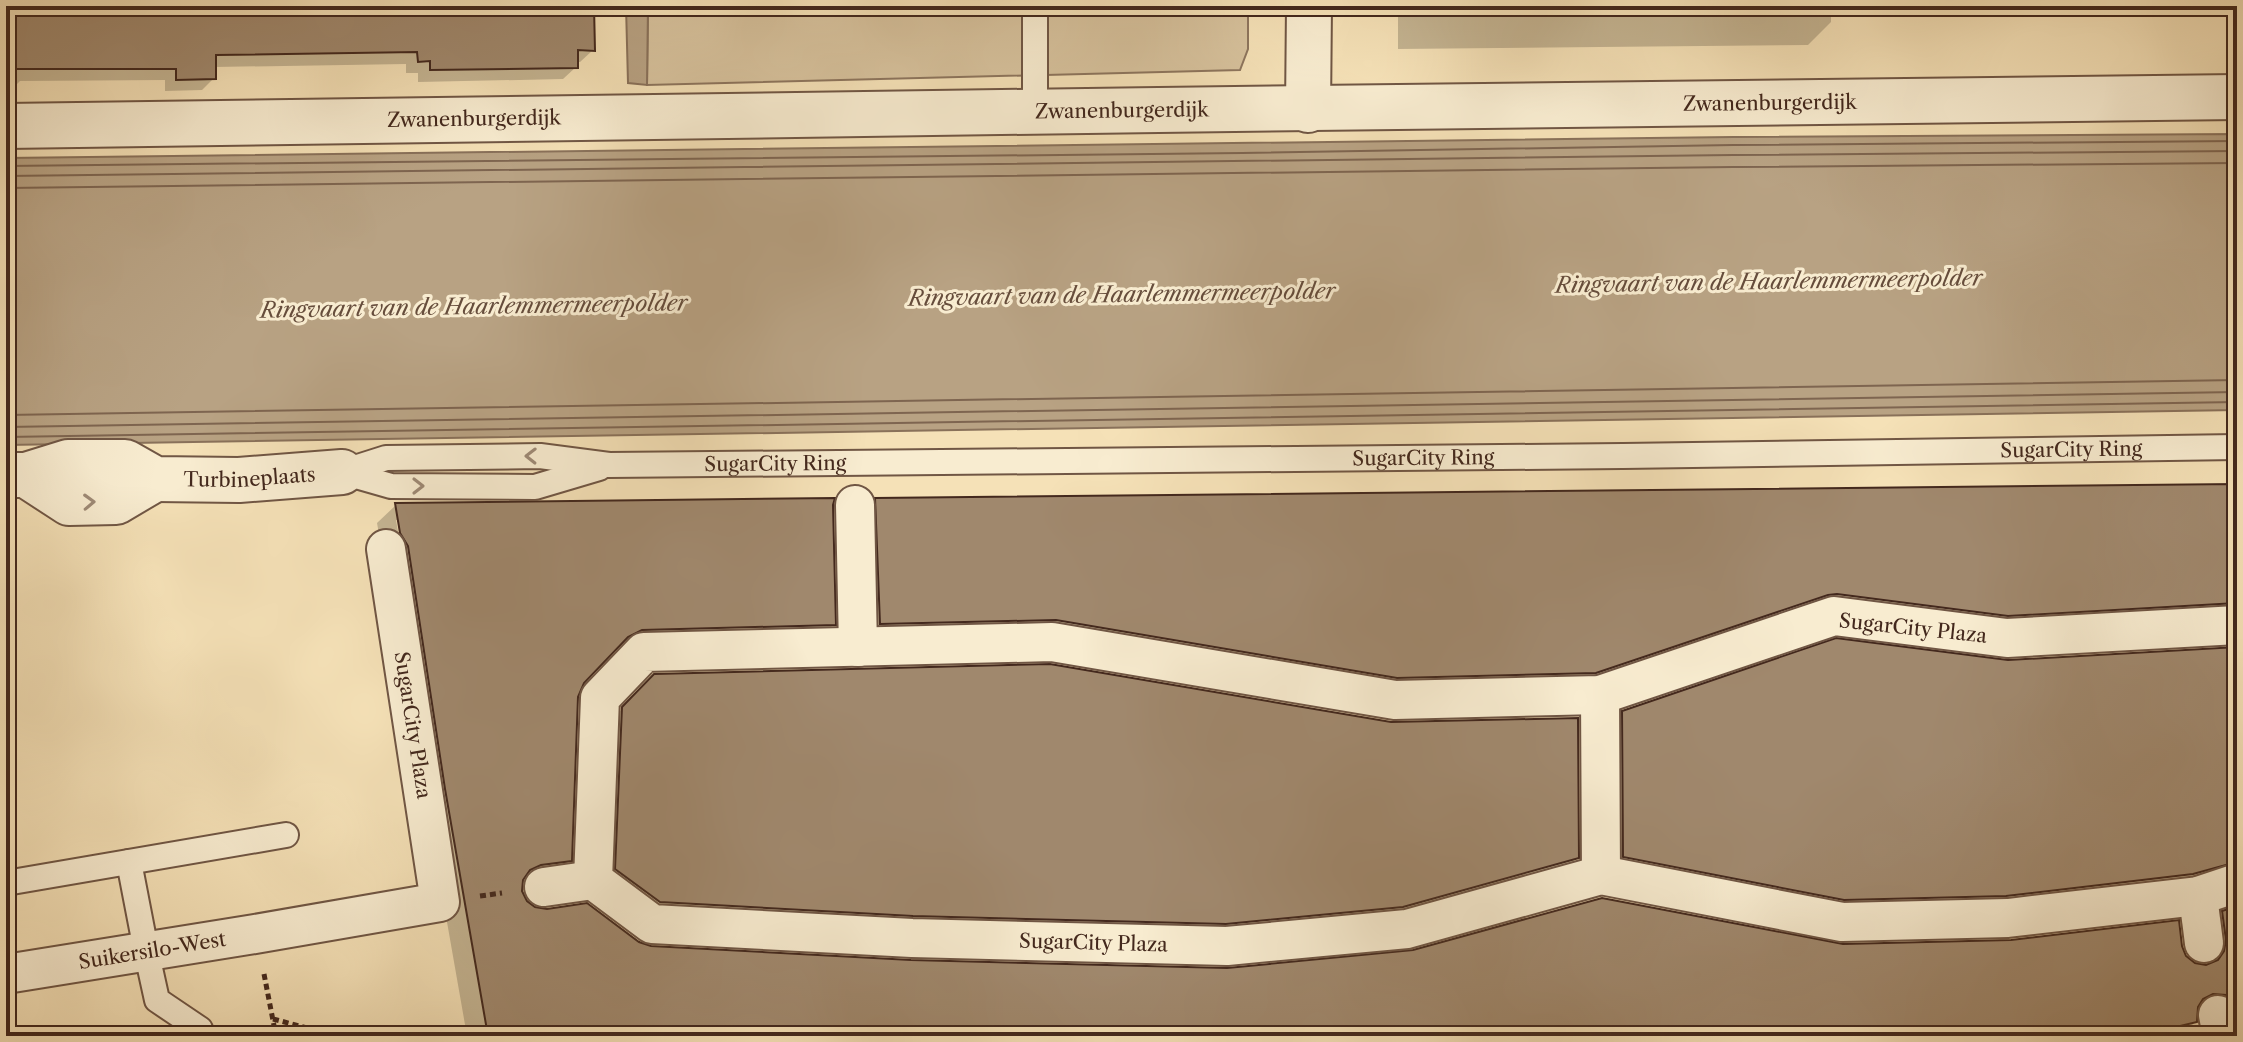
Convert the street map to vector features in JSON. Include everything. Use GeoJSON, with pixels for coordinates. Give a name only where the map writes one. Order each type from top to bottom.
{"type":"FeatureCollection","features":[{"type":"Feature","properties":{"kind":"street"},"geometry":{"type":"LineString","coordinates":[[1308,110],[1309,6]]}},
{"type":"Feature","properties":{"kind":"street","name":"Zwanenburgerdijk"},"geometry":{"type":"LineString","coordinates":[[6,126],[2237,97]]}},
{"type":"Feature","properties":{"kind":"street","name":"Turbineplaats"},"geometry":{"type":"LineString","coordinates":[[16,475],[69,503],[116,502],[155,479],[239,480],[342,472]]}},
{"type":"Feature","properties":{"kind":"street"},"geometry":{"type":"LineString","coordinates":[[855,505],[858,647]]}},
{"type":"Feature","properties":{"kind":"street","name":"SugarCity Plaza"},"geometry":{"type":"LineString","coordinates":[[298,927],[456,900],[386,549]]}},
{"type":"Feature","properties":{"kind":"street","name":"SugarCity Plaza"},"geometry":{"type":"LineString","coordinates":[[2237,625],[2007,638],[1834,616],[1600,695],[1395,700],[1052,642],[644,652],[600,698],[593,880],[652,924],[912,938],[1227,946],[1407,929],[1601,875],[1842,922],[2008,918],[2198,896],[2237,883]]}},
{"type":"Feature","properties":{"kind":"street"},"geometry":{"type":"LineString","coordinates":[[1600,695],[1601,875]]}},
{"type":"Feature","properties":{"kind":"street"},"geometry":{"type":"LineString","coordinates":[[544,887],[593,880]]}},
{"type":"Feature","properties":{"kind":"street"},"geometry":{"type":"LineString","coordinates":[[2198,896],[2204,943]]}},
{"type":"Feature","properties":{"kind":"street","name":"Suikersilo-West"},"geometry":{"type":"LineString","coordinates":[[6,974],[298,927]]}},
{"type":"Feature","properties":{"kind":"lane"},"geometry":{"type":"LineString","coordinates":[[1035,6],[1035,112]]}},
{"type":"Feature","properties":{"kind":"lane","name":"SugarCity Ring"},"geometry":{"type":"LineString","coordinates":[[342,472],[386,458],[540,456],[609,465],[1591,457],[2237,447]]}},
{"type":"Feature","properties":{"kind":"lane"},"geometry":{"type":"LineString","coordinates":[[6,883],[286,835]]}},
{"type":"Feature","properties":{"kind":"lane"},"geometry":{"type":"LineString","coordinates":[[129,862],[157,1000],[200,1029]]}},
{"type":"Feature","properties":{"kind":"path"},"geometry":{"type":"LineString","coordinates":[[255,934],[276,1036]]}},
{"type":"Feature","properties":{"kind":"path"},"geometry":{"type":"LineString","coordinates":[[273,1019],[338,1036]]}},
{"type":"Feature","properties":{"kind":"shaded area"},"geometry":{"type":"Polygon","coordinates":[[[648,6],[1248,6],[1248,49],[1240,70],[647,85],[648,6]]]}},
{"type":"Feature","properties":{"kind":"water"},"geometry":{"type":"Polygon","coordinates":[[[626,6],[648,6],[647,85],[628,83],[626,6]]]}},
{"type":"Feature","properties":{"kind":"water","name":"Ringvaart van de Haarlemmermeerpolder"},"geometry":{"type":"Polygon","coordinates":[[[2237,134],[2237,410],[6,445],[6,158],[1733,137],[2237,134]]]}},
{"type":"Feature","properties":{"kind":"building"},"geometry":{"type":"Polygon","coordinates":[[[176,6],[594,6],[595,51],[578,50],[578,68],[430,70],[430,61],[418,62],[417,52],[216,55],[216,79],[176,80],[176,69],[6,69],[6,11],[176,9],[176,6]]]}},
{"type":"Feature","properties":{"kind":"building"},"geometry":{"type":"Polygon","coordinates":[[[2237,484],[2237,603],[2008,616],[1837,594],[1596,673],[1397,678],[1056,620],[880,624],[875,498],[2237,484]]]}},
{"type":"Feature","properties":{"kind":"building"},"geometry":{"type":"Polygon","coordinates":[[[835,498],[836,625],[642,630],[628,637],[584,683],[578,697],[572,861],[541,865],[530,870],[523,880],[522,891],[527,901],[535,907],[547,909],[587,903],[639,942],[651,946],[911,960],[1227,968],[1413,950],[1602,898],[1843,944],[2011,940],[2179,920],[2186,956],[2195,963],[2206,965],[2218,960],[2224,951],[2226,940],[2222,911],[2237,906],[2237,1005],[2226,995],[2213,994],[2203,999],[2198,1007],[2197,1022],[2138,1036],[488,1036],[445,789],[408,546],[400,533],[395,503],[835,498]]]}},
{"type":"Feature","properties":{"kind":"building"},"geometry":{"type":"Polygon","coordinates":[[[1836,638],[2008,660],[2237,647],[2237,862],[2193,874],[2006,896],[1844,900],[1623,857],[1622,711],[1836,638]]]}},
{"type":"Feature","properties":{"kind":"building"},"geometry":{"type":"Polygon","coordinates":[[[1050,664],[1391,722],[1578,718],[1579,858],[1403,907],[1226,924],[913,916],[660,902],[615,869],[622,707],[654,674],[1050,664]]]}}]}
